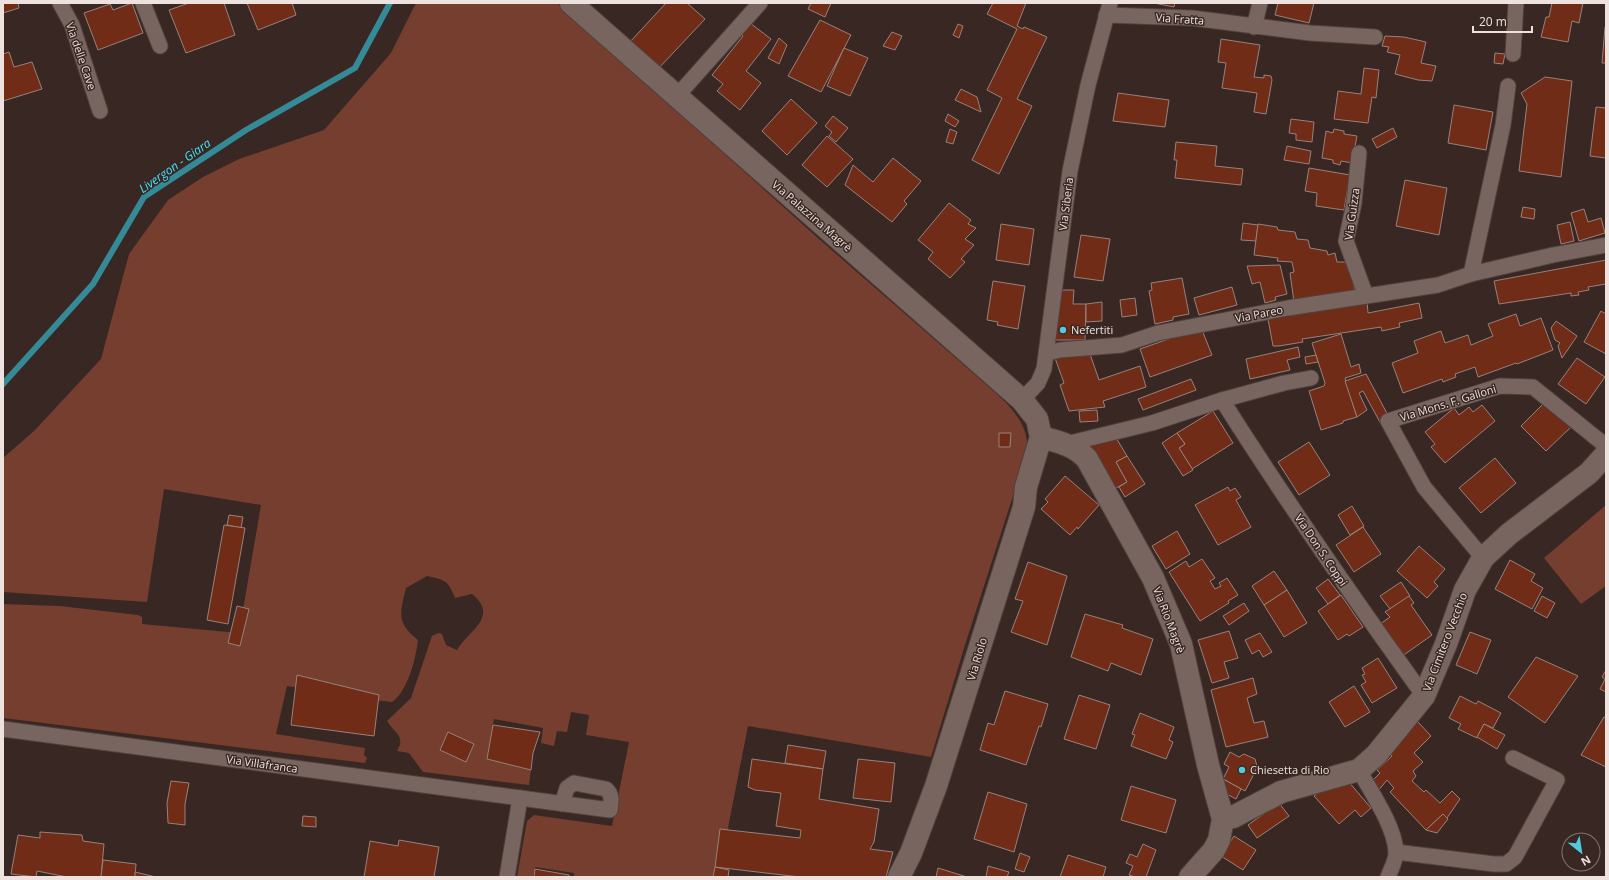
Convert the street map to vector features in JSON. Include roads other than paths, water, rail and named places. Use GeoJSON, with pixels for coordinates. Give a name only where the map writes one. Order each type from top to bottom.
{"type":"FeatureCollection","features":[{"type":"Feature","properties":{"kind":"street","name":"Via delle Cave"},"geometry":{"type":"LineString","coordinates":[[60,3],[72,25],[100,111]]}},
{"type":"Feature","properties":{"kind":"street"},"geometry":{"type":"LineString","coordinates":[[143,3],[160,46]]}},
{"type":"Feature","properties":{"kind":"street","name":"Via Palazzina Magrè"},"geometry":{"type":"LineString","coordinates":[[571,3],[1022,400],[1036,419],[1041,437]]}},
{"type":"Feature","properties":{"kind":"street"},"geometry":{"type":"LineString","coordinates":[[677,96],[760,3]]}},
{"type":"Feature","properties":{"kind":"street"},"geometry":{"type":"LineString","coordinates":[[1254,27],[1260,3]]}},
{"type":"Feature","properties":{"kind":"street"},"geometry":{"type":"LineString","coordinates":[[1513,54],[1516,3]]}},
{"type":"Feature","properties":{"kind":"street","name":"Via Fratta"},"geometry":{"type":"LineString","coordinates":[[1108,9],[1310,33],[1375,37]]}},
{"type":"Feature","properties":{"kind":"street","name":"Via Siberia"},"geometry":{"type":"LineString","coordinates":[[1022,400],[1038,383],[1044,369],[1070,171],[1088,85],[1108,9]]}},
{"type":"Feature","properties":{"kind":"street"},"geometry":{"type":"LineString","coordinates":[[1471,274],[1503,125],[1508,86]]}},
{"type":"Feature","properties":{"kind":"street","name":"Via Guizza"},"geometry":{"type":"LineString","coordinates":[[1359,153],[1354,203],[1346,241],[1366,296]]}},
{"type":"Feature","properties":{"kind":"street","name":"Via Pareo"},"geometry":{"type":"LineString","coordinates":[[1047,353],[1060,350],[1122,345],[1158,333],[1288,308],[1438,285],[1471,274],[1553,254],[1606,245]]}},
{"type":"Feature","properties":{"kind":"street","name":"Via Rio Magrè"},"geometry":{"type":"LineString","coordinates":[[1066,444],[1152,423],[1222,400],[1284,383],[1311,378]]}},
{"type":"Feature","properties":{"kind":"street","name":"Via Mons. F. Galloni"},"geometry":{"type":"LineString","coordinates":[[1483,558],[1424,487],[1388,421],[1500,386],[1533,387],[1606,446]]}},
{"type":"Feature","properties":{"kind":"street","name":"Via Don S. Coppi"},"geometry":{"type":"LineString","coordinates":[[1222,400],[1255,452],[1359,606],[1424,696]]}},
{"type":"Feature","properties":{"kind":"street","name":"Via Rio Magrè"},"geometry":{"type":"LineString","coordinates":[[1041,437],[1066,444],[1077,449],[1087,459],[1156,586],[1180,644],[1208,765],[1223,819]]}},
{"type":"Feature","properties":{"kind":"street","name":"Via Riolo"},"geometry":{"type":"LineString","coordinates":[[899,877],[911,853],[936,786],[1024,507],[1026,487],[1041,437]]}},
{"type":"Feature","properties":{"kind":"street","name":"Via Cimitero Vecchio"},"geometry":{"type":"LineString","coordinates":[[1223,819],[1233,817],[1281,792],[1359,770],[1376,755],[1424,696],[1446,644],[1464,590],[1483,558],[1509,534],[1589,473],[1606,454]]}},
{"type":"Feature","properties":{"kind":"street","name":"Via Villafranca"},"geometry":{"type":"LineString","coordinates":[[3,729],[562,804]]}},
{"type":"Feature","properties":{"kind":"street"},"geometry":{"type":"LineString","coordinates":[[1396,852],[1494,864],[1506,864],[1515,857],[1557,780],[1513,758]]}},
{"type":"Feature","properties":{"kind":"street"},"geometry":{"type":"LineString","coordinates":[[1359,770],[1388,824],[1396,852],[1388,877]]}},
{"type":"Feature","properties":{"kind":"street"},"geometry":{"type":"LineString","coordinates":[[507,877],[520,798]]}},
{"type":"Feature","properties":{"kind":"street"},"geometry":{"type":"LineString","coordinates":[[1190,877],[1214,850],[1219,840],[1223,819]]}},
{"type":"Feature","properties":{"kind":"waterway","name":"Livergon - Giara"},"geometry":{"type":"LineString","coordinates":[[3,384],[93,284],[144,197],[246,130],[355,68],[390,3]]}},
{"type":"Feature","properties":{"kind":"place","name":"Nefertiti"},"geometry":{"type":"Point","coordinates":[1063,330]}},
{"type":"Feature","properties":{"kind":"place","name":"Chiesetta di Rio"},"geometry":{"type":"Point","coordinates":[1242,770]}}]}
